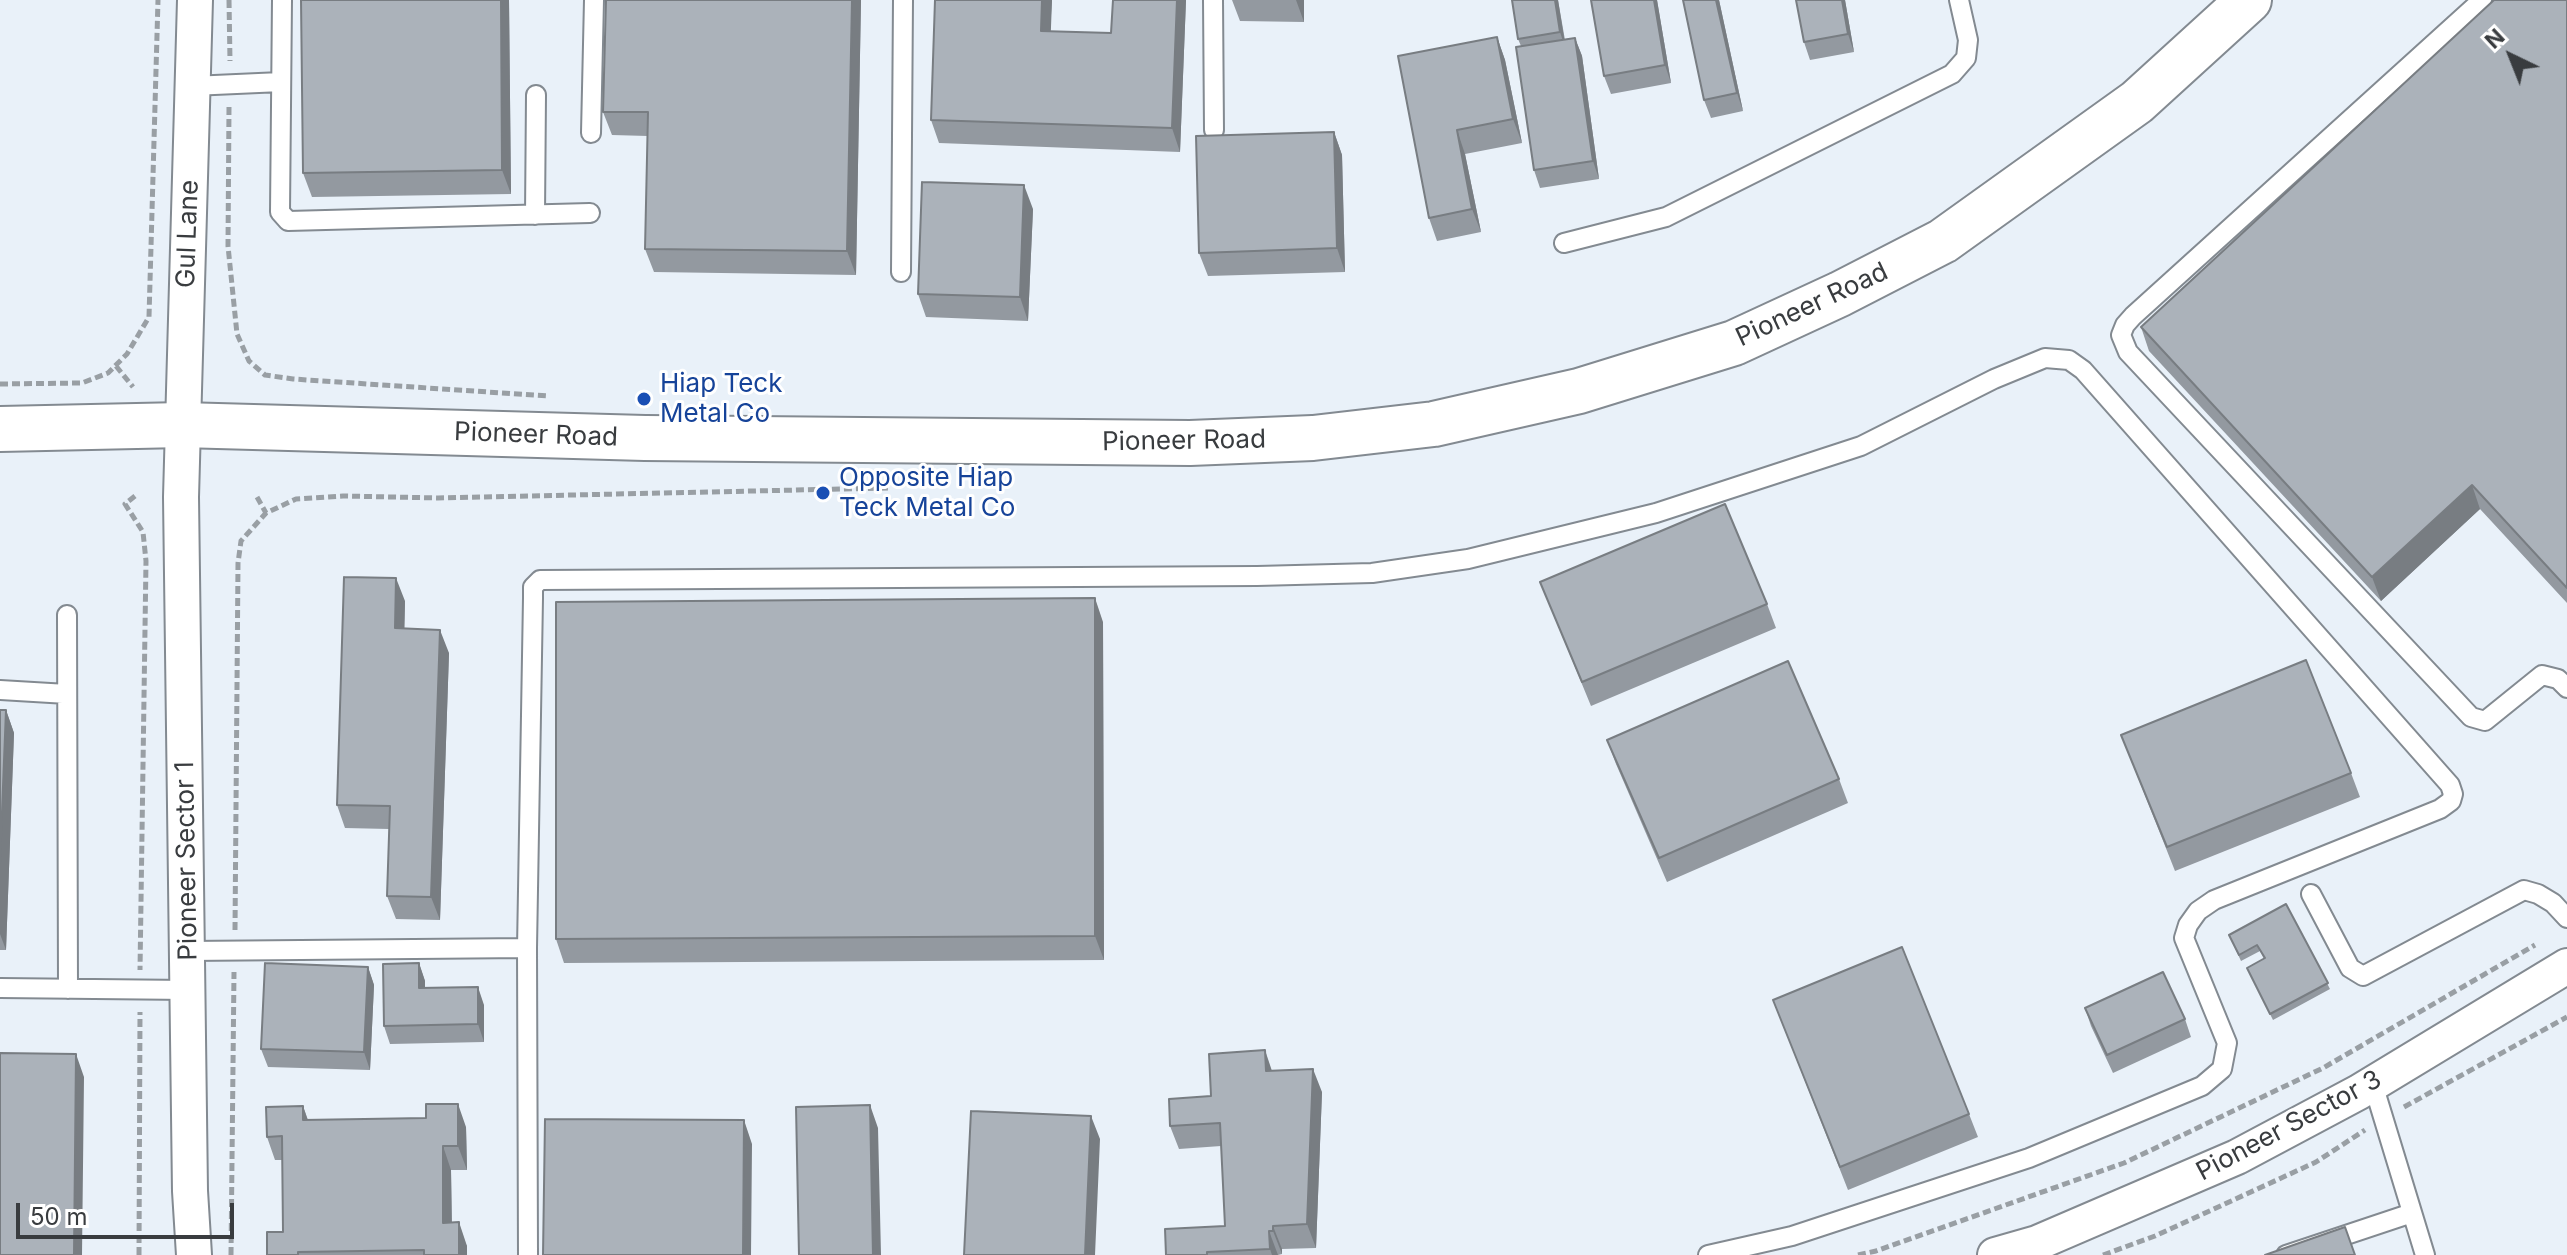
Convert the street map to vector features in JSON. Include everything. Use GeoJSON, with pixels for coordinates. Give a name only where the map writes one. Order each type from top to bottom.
{"type":"FeatureCollection","features":[{"type":"Feature","properties":{"kind":"main road","name":"Pioneer Road"},"geometry":{"type":"LineString","coordinates":[[0,429],[182,446],[645,438],[1190,443],[1313,438],[1434,424],[1579,391],[1734,343],[1840,294],[1943,241],[2137,102],[2249,0]]}},
{"type":"Feature","properties":{"kind":"street","name":"Gul Lane"},"geometry":{"type":"LineString","coordinates":[[182,446],[195,0]]}},
{"type":"Feature","properties":{"kind":"street","name":"Pioneer Sector 1"},"geometry":{"type":"LineString","coordinates":[[182,446],[190,1175],[194,1255]]}},
{"type":"Feature","properties":{"kind":"street","name":"Pioneer Sector 3"},"geometry":{"type":"LineString","coordinates":[[1995,1255],[2037,1243],[2237,1157],[2373,1084],[2567,966]]}},
{"type":"Feature","properties":{"kind":"lane"},"geometry":{"type":"LineString","coordinates":[[282,0],[280,212],[288,221],[590,213]]}},
{"type":"Feature","properties":{"kind":"lane"},"geometry":{"type":"LineString","coordinates":[[591,133],[594,0]]}},
{"type":"Feature","properties":{"kind":"lane"},"geometry":{"type":"LineString","coordinates":[[901,272],[903,0]]}},
{"type":"Feature","properties":{"kind":"lane"},"geometry":{"type":"LineString","coordinates":[[1213,0],[1214,130]]}},
{"type":"Feature","properties":{"kind":"lane"},"geometry":{"type":"LineString","coordinates":[[1564,243],[1666,217],[1952,74],[1966,58],[1968,40],[1959,0]]}},
{"type":"Feature","properties":{"kind":"lane"},"geometry":{"type":"LineString","coordinates":[[2482,0],[2133,316],[2121,335],[2128,352],[2471,717],[2485,721],[2542,675],[2558,679],[2567,688]]}},
{"type":"Feature","properties":{"kind":"lane"},"geometry":{"type":"LineString","coordinates":[[192,86],[281,82]]}},
{"type":"Feature","properties":{"kind":"lane"},"geometry":{"type":"LineString","coordinates":[[535,215],[536,95]]}},
{"type":"Feature","properties":{"kind":"lane"},"geometry":{"type":"LineString","coordinates":[[528,1255],[527,948],[533,587],[540,580],[1372,573],[1468,559],[1656,513],[1861,446],[1994,379],[2045,358],[2069,360],[2094,381],[2450,785],[2453,794],[2451,801],[2440,809],[2214,900],[2198,911],[2188,925],[2184,938],[2227,1043],[2222,1069],[2202,1086],[2029,1158],[1792,1236],[1708,1255]]}},
{"type":"Feature","properties":{"kind":"lane"},"geometry":{"type":"LineString","coordinates":[[67,615],[68,989]]}},
{"type":"Feature","properties":{"kind":"lane"},"geometry":{"type":"LineString","coordinates":[[0,690],[67,694]]}},
{"type":"Feature","properties":{"kind":"lane"},"geometry":{"type":"LineString","coordinates":[[2311,894],[2350,968],[2363,976],[2524,890],[2553,903],[2567,918]]}},
{"type":"Feature","properties":{"kind":"lane"},"geometry":{"type":"LineString","coordinates":[[188,951],[527,948]]}},
{"type":"Feature","properties":{"kind":"lane"},"geometry":{"type":"LineString","coordinates":[[0,988],[189,990]]}},
{"type":"Feature","properties":{"kind":"lane"},"geometry":{"type":"LineString","coordinates":[[2373,1084],[2425,1255]]}},
{"type":"Feature","properties":{"kind":"lane"},"geometry":{"type":"LineString","coordinates":[[2286,1255],[2412,1213]]}},
{"type":"Feature","properties":{"kind":"path"},"geometry":{"type":"LineString","coordinates":[[0,384],[82,383],[108,373],[127,354],[149,317],[158,0]]}},
{"type":"Feature","properties":{"kind":"path"},"geometry":{"type":"LineString","coordinates":[[229,0],[228,246],[237,334],[249,361],[265,375],[558,397]]}},
{"type":"Feature","properties":{"kind":"path"},"geometry":{"type":"LineString","coordinates":[[115,365],[133,387]]}},
{"type":"Feature","properties":{"kind":"path"},"geometry":{"type":"LineString","coordinates":[[258,388],[265,375]]}},
{"type":"Feature","properties":{"kind":"path"},"geometry":{"type":"LineString","coordinates":[[231,1255],[238,563],[241,541],[266,513],[296,499],[888,488],[883,440]]}},
{"type":"Feature","properties":{"kind":"path"},"geometry":{"type":"LineString","coordinates":[[135,496],[125,504],[143,532],[146,561],[139,1255]]}},
{"type":"Feature","properties":{"kind":"path"},"geometry":{"type":"LineString","coordinates":[[257,497],[266,513]]}},
{"type":"Feature","properties":{"kind":"path"},"geometry":{"type":"LineString","coordinates":[[1858,1255],[2124,1163],[2323,1068],[2540,942]]}},
{"type":"Feature","properties":{"kind":"path"},"geometry":{"type":"LineString","coordinates":[[2103,1255],[2155,1236],[2316,1162],[2383,1118],[2567,1017]]}},
{"type":"Feature","properties":{"kind":"building"},"geometry":{"type":"Polygon","coordinates":[[[301,0],[501,0],[502,170],[303,173],[301,0]]]}},
{"type":"Feature","properties":{"kind":"building"},"geometry":{"type":"Polygon","coordinates":[[[606,0],[852,0],[847,251],[645,249],[648,112],[603,112],[606,0]]]}},
{"type":"Feature","properties":{"kind":"building"},"geometry":{"type":"Polygon","coordinates":[[[935,0],[1042,0],[1041,31],[1111,33],[1113,0],[1177,0],[1172,128],[931,120],[935,0]]]}},
{"type":"Feature","properties":{"kind":"building"},"geometry":{"type":"Polygon","coordinates":[[[1512,0],[1555,0],[1560,32],[1518,39],[1512,0]]]}},
{"type":"Feature","properties":{"kind":"building"},"geometry":{"type":"Polygon","coordinates":[[[1591,0],[1654,0],[1665,65],[1604,76],[1591,0]]]}},
{"type":"Feature","properties":{"kind":"building"},"geometry":{"type":"Polygon","coordinates":[[[1683,0],[1716,0],[1737,93],[1704,100],[1683,0]]]}},
{"type":"Feature","properties":{"kind":"building"},"geometry":{"type":"Polygon","coordinates":[[[1796,0],[1842,0],[1848,34],[1804,42],[1796,0]]]}},
{"type":"Feature","properties":{"kind":"building"},"geometry":{"type":"Polygon","coordinates":[[[2494,0],[2567,0],[2567,588],[2472,485],[2372,577],[2141,327],[2494,0]]]}},
{"type":"Feature","properties":{"kind":"building"},"geometry":{"type":"Polygon","coordinates":[[[1497,37],[1513,119],[1457,130],[1472,209],[1429,218],[1398,56],[1497,37]]]}},
{"type":"Feature","properties":{"kind":"building"},"geometry":{"type":"Polygon","coordinates":[[[1575,38],[1593,161],[1534,170],[1516,47],[1575,38]]]}},
{"type":"Feature","properties":{"kind":"building"},"geometry":{"type":"Polygon","coordinates":[[[1334,132],[1337,248],[1199,253],[1196,136],[1334,132]]]}},
{"type":"Feature","properties":{"kind":"building"},"geometry":{"type":"Polygon","coordinates":[[[922,182],[1024,185],[1020,297],[918,294],[922,182]]]}},
{"type":"Feature","properties":{"kind":"building"},"geometry":{"type":"Polygon","coordinates":[[[1725,504],[1767,604],[1582,682],[1540,582],[1725,504]]]}},
{"type":"Feature","properties":{"kind":"building"},"geometry":{"type":"Polygon","coordinates":[[[344,577],[396,578],[395,628],[440,630],[431,897],[387,896],[390,806],[337,805],[344,577]]]}},
{"type":"Feature","properties":{"kind":"building"},"geometry":{"type":"Polygon","coordinates":[[[1095,598],[1095,936],[556,939],[556,602],[1095,598]]]}},
{"type":"Feature","properties":{"kind":"building"},"geometry":{"type":"Polygon","coordinates":[[[2306,660],[2351,773],[2167,847],[2121,735],[2306,660]]]}},
{"type":"Feature","properties":{"kind":"building"},"geometry":{"type":"Polygon","coordinates":[[[1788,661],[1839,779],[1659,858],[1607,740],[1788,661]]]}},
{"type":"Feature","properties":{"kind":"building"},"geometry":{"type":"Polygon","coordinates":[[[0,710],[6,710],[0,863],[0,710]]]}},
{"type":"Feature","properties":{"kind":"building"},"geometry":{"type":"Polygon","coordinates":[[[2286,904],[2328,983],[2270,1014],[2247,968],[2265,958],[2257,945],[2239,955],[2229,935],[2286,904]]]}},
{"type":"Feature","properties":{"kind":"building"},"geometry":{"type":"Polygon","coordinates":[[[1902,947],[1969,1114],[1840,1167],[1773,1000],[1902,947]]]}},
{"type":"Feature","properties":{"kind":"building"},"geometry":{"type":"Polygon","coordinates":[[[265,963],[368,967],[364,1052],[261,1049],[265,963]]]}},
{"type":"Feature","properties":{"kind":"building"},"geometry":{"type":"Polygon","coordinates":[[[419,963],[419,988],[478,987],[478,1024],[384,1026],[383,964],[419,963]]]}},
{"type":"Feature","properties":{"kind":"building"},"geometry":{"type":"Polygon","coordinates":[[[2163,972],[2185,1019],[2107,1055],[2085,1008],[2163,972]]]}},
{"type":"Feature","properties":{"kind":"building"},"geometry":{"type":"Polygon","coordinates":[[[1265,1050],[1266,1071],[1313,1069],[1307,1224],[1273,1226],[1273,1231],[1269,1231],[1270,1249],[1166,1255],[1165,1229],[1225,1226],[1220,1123],[1170,1126],[1169,1099],[1211,1096],[1209,1054],[1265,1050]]]}},
{"type":"Feature","properties":{"kind":"building"},"geometry":{"type":"Polygon","coordinates":[[[0,1053],[76,1054],[74,1255],[0,1255],[0,1053]]]}},
{"type":"Feature","properties":{"kind":"building"},"geometry":{"type":"Polygon","coordinates":[[[426,1104],[458,1104],[458,1146],[443,1146],[443,1223],[459,1222],[459,1255],[424,1255],[424,1250],[267,1255],[267,1232],[283,1232],[282,1136],[267,1137],[266,1107],[303,1106],[303,1120],[426,1118],[426,1104]]]}},
{"type":"Feature","properties":{"kind":"building"},"geometry":{"type":"Polygon","coordinates":[[[870,1105],[873,1255],[799,1255],[796,1107],[870,1105]]]}},
{"type":"Feature","properties":{"kind":"building"},"geometry":{"type":"Polygon","coordinates":[[[971,1111],[1091,1116],[1085,1255],[964,1255],[971,1111]]]}},
{"type":"Feature","properties":{"kind":"building"},"geometry":{"type":"Polygon","coordinates":[[[545,1119],[744,1120],[743,1255],[543,1255],[545,1119]]]}},
{"type":"Feature","properties":{"kind":"building"},"geometry":{"type":"Polygon","coordinates":[[[2345,1227],[2355,1255],[2265,1255],[2345,1227]]]}},
{"type":"Feature","properties":{"kind":"place","name":"Hiap Teck Metal Co"},"geometry":{"type":"Point","coordinates":[644,399]}},
{"type":"Feature","properties":{"kind":"place","name":"Opposite Hiap Teck Metal Co"},"geometry":{"type":"Point","coordinates":[823,493]}}]}
